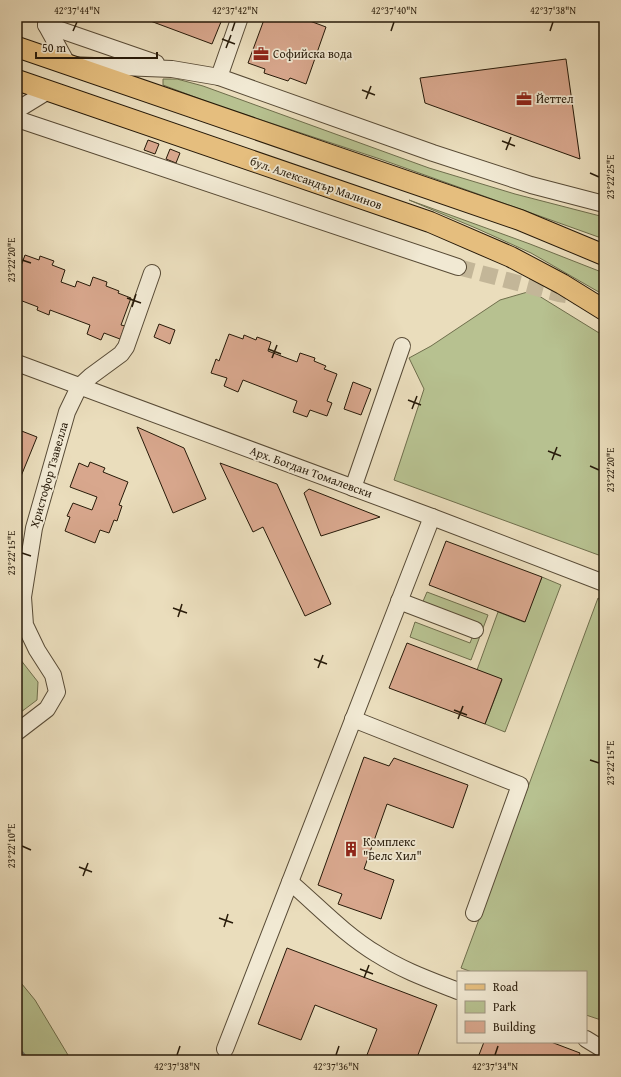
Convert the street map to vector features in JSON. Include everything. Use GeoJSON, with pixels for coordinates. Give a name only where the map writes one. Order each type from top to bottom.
{"type":"FeatureCollection","features":[{"type":"Feature","properties":{"kind":"main road"},"geometry":{"type":"LineString","coordinates":[[17,47],[520,220],[604,255]]}},
{"type":"Feature","properties":{"kind":"main road","name":"бул. Александър Малинов"},"geometry":{"type":"LineString","coordinates":[[17,80],[430,222],[512,257],[562,284],[604,310]]}},
{"type":"Feature","properties":{"kind":"street"},"geometry":{"type":"LineString","coordinates":[[219,77],[240,17]]}},
{"type":"Feature","properties":{"kind":"street"},"geometry":{"type":"LineString","coordinates":[[172,69],[46,25],[68,65],[172,69],[219,77],[433,153],[531,185],[604,204]]}},
{"type":"Feature","properties":{"kind":"street"},"geometry":{"type":"LineString","coordinates":[[48,91],[20,112],[36,126],[458,267]]}},
{"type":"Feature","properties":{"kind":"street"},"geometry":{"type":"LineString","coordinates":[[79,387],[91,376],[121,354],[126,347],[152,274]]}},
{"type":"Feature","properties":{"kind":"street"},"geometry":{"type":"LineString","coordinates":[[353,488],[402,346]]}},
{"type":"Feature","properties":{"kind":"street","name":"Арх. Богдан Томалевски"},"geometry":{"type":"LineString","coordinates":[[17,363],[432,517],[604,583]]}},
{"type":"Feature","properties":{"kind":"street","name":"Христофор Тзавелла"},"geometry":{"type":"LineString","coordinates":[[17,732],[47,709],[57,692],[53,675],[37,650],[25,625],[23,597],[34,528],[67,412],[79,387]]}},
{"type":"Feature","properties":{"kind":"street"},"geometry":{"type":"LineString","coordinates":[[225,1048],[432,517]]}},
{"type":"Feature","properties":{"kind":"street"},"geometry":{"type":"LineString","coordinates":[[398,606],[474,635]]}},
{"type":"Feature","properties":{"kind":"street"},"geometry":{"type":"LineString","coordinates":[[353,719],[520,785],[474,913]]}},
{"type":"Feature","properties":{"kind":"street"},"geometry":{"type":"LineString","coordinates":[[290,882],[348,933],[376,954],[410,972],[457,991]]}},
{"type":"Feature","properties":{"kind":"street"},"geometry":{"type":"LineString","coordinates":[[587,1040],[604,1050]]}},
{"type":"Feature","properties":{"kind":"green space"},"geometry":{"type":"Polygon","coordinates":[[[163,79],[177,79],[203,86],[429,168],[515,194],[604,217],[604,239],[380,159],[216,105],[163,85],[163,79]]]}},
{"type":"Feature","properties":{"kind":"green space"},"geometry":{"type":"Polygon","coordinates":[[[409,200],[530,244],[604,273],[604,295],[531,253],[409,200]]]}},
{"type":"Feature","properties":{"kind":"green space"},"geometry":{"type":"Polygon","coordinates":[[[531,291],[604,336],[604,557],[394,480],[424,389],[409,358],[431,346],[500,300],[531,291]]]}},
{"type":"Feature","properties":{"kind":"green space"},"geometry":{"type":"Polygon","coordinates":[[[542,577],[561,585],[505,732],[485,724],[502,680],[477,670],[498,612],[524,622],[542,577]]]}},
{"type":"Feature","properties":{"kind":"green space"},"geometry":{"type":"Polygon","coordinates":[[[427,592],[488,615],[471,660],[410,637],[415,622],[470,643],[475,630],[421,606],[427,592]]]}},
{"type":"Feature","properties":{"kind":"green space"},"geometry":{"type":"Polygon","coordinates":[[[598,598],[604,601],[604,1021],[587,1015],[587,971],[469,971],[461,968],[598,598]]]}},
{"type":"Feature","properties":{"kind":"green space"},"geometry":{"type":"Polygon","coordinates":[[[17,651],[20,659],[38,682],[37,700],[17,715],[17,707],[20,706],[17,697],[17,651]]]}},
{"type":"Feature","properties":{"kind":"green space"},"geometry":{"type":"Polygon","coordinates":[[[17,978],[35,1000],[71,1060],[17,1060],[17,978]]]}},
{"type":"Feature","properties":{"kind":"building"},"geometry":{"type":"Polygon","coordinates":[[[146,17],[223,17],[212,44],[145,19],[146,17]]]}},
{"type":"Feature","properties":{"kind":"building"},"geometry":{"type":"Polygon","coordinates":[[[265,17],[299,17],[326,27],[306,84],[290,78],[288,81],[264,73],[265,69],[248,63],[265,17]]]}},
{"type":"Feature","properties":{"kind":"building"},"geometry":{"type":"Polygon","coordinates":[[[566,59],[580,159],[425,103],[420,78],[566,59]]]}},
{"type":"Feature","properties":{"kind":"building"},"geometry":{"type":"Polygon","coordinates":[[[148,140],[159,144],[155,154],[144,150],[148,140]]]}},
{"type":"Feature","properties":{"kind":"building"},"geometry":{"type":"Polygon","coordinates":[[[170,149],[180,153],[176,163],[166,159],[170,149]]]}},
{"type":"Feature","properties":{"kind":"building"},"geometry":{"type":"Polygon","coordinates":[[[25,255],[39,260],[40,256],[54,261],[52,265],[65,270],[61,282],[75,287],[77,281],[90,286],[93,277],[107,282],[106,286],[131,298],[121,325],[125,326],[120,339],[104,333],[101,340],[87,334],[90,325],[50,310],[49,315],[37,310],[38,307],[17,299],[17,265],[21,266],[25,255]]]}},
{"type":"Feature","properties":{"kind":"building"},"geometry":{"type":"Polygon","coordinates":[[[159,324],[175,330],[170,344],[154,337],[159,324]]]}},
{"type":"Feature","properties":{"kind":"building"},"geometry":{"type":"Polygon","coordinates":[[[229,334],[243,339],[244,335],[256,340],[257,337],[271,342],[268,351],[297,362],[300,353],[315,358],[314,361],[326,366],[324,369],[337,374],[327,401],[332,403],[327,416],[310,410],[307,417],[293,412],[297,401],[243,380],[238,392],[224,386],[227,378],[211,373],[216,359],[219,361],[229,334]]]}},
{"type":"Feature","properties":{"kind":"building"},"geometry":{"type":"Polygon","coordinates":[[[353,382],[371,389],[361,415],[344,409],[353,382]]]}},
{"type":"Feature","properties":{"kind":"building"},"geometry":{"type":"Polygon","coordinates":[[[137,427],[184,448],[206,499],[173,513],[137,427]]]}},
{"type":"Feature","properties":{"kind":"building"},"geometry":{"type":"Polygon","coordinates":[[[19,430],[37,437],[17,486],[17,434],[19,430]]]}},
{"type":"Feature","properties":{"kind":"building"},"geometry":{"type":"Polygon","coordinates":[[[90,462],[105,468],[103,472],[128,482],[119,505],[122,506],[117,521],[114,520],[109,533],[100,530],[95,543],[65,531],[70,517],[67,516],[73,503],[92,510],[97,497],[70,487],[79,463],[88,467],[90,462]]]}},
{"type":"Feature","properties":{"kind":"building"},"geometry":{"type":"Polygon","coordinates":[[[220,463],[277,484],[331,604],[305,616],[263,527],[253,532],[220,463]]]}},
{"type":"Feature","properties":{"kind":"building"},"geometry":{"type":"Polygon","coordinates":[[[309,489],[380,517],[321,536],[304,493],[309,489]]]}},
{"type":"Feature","properties":{"kind":"building"},"geometry":{"type":"Polygon","coordinates":[[[446,541],[542,577],[525,622],[429,585],[446,541]]]}},
{"type":"Feature","properties":{"kind":"building"},"geometry":{"type":"Polygon","coordinates":[[[407,643],[502,679],[485,724],[389,688],[407,643]]]}},
{"type":"Feature","properties":{"kind":"building","name":"Комплекс \"Белс Хил\""},"geometry":{"type":"Polygon","coordinates":[[[364,757],[389,766],[394,758],[468,785],[453,828],[387,804],[364,869],[394,880],[381,919],[338,904],[342,894],[318,885],[364,757]]]}},
{"type":"Feature","properties":{"kind":"building"},"geometry":{"type":"Polygon","coordinates":[[[287,948],[437,1005],[416,1060],[365,1060],[377,1029],[315,1005],[301,1040],[258,1024],[287,948]]]}},
{"type":"Feature","properties":{"kind":"building"},"geometry":{"type":"Polygon","coordinates":[[[484,1043],[554,1043],[580,1053],[577,1060],[477,1060],[484,1043]]]}},
{"type":"Feature","properties":{"kind":"waterway"},"geometry":{"type":"LineString","coordinates":[[17,1048],[27,1060]]}},
{"type":"Feature","properties":{"kind":"tunnel"},"geometry":{"type":"LineString","coordinates":[[458,267],[559,294],[579,297]]}},
{"type":"Feature","properties":{"kind":"place","name":"Софийска вода"},"geometry":{"type":"Point","coordinates":[261,54]}},
{"type":"Feature","properties":{"kind":"place","name":"Йеттел"},"geometry":{"type":"Point","coordinates":[524,99]}},
{"type":"Feature","properties":{"kind":"place","name":"Комплекс \"Белс Хил\""},"geometry":{"type":"Point","coordinates":[351,849]}}]}
